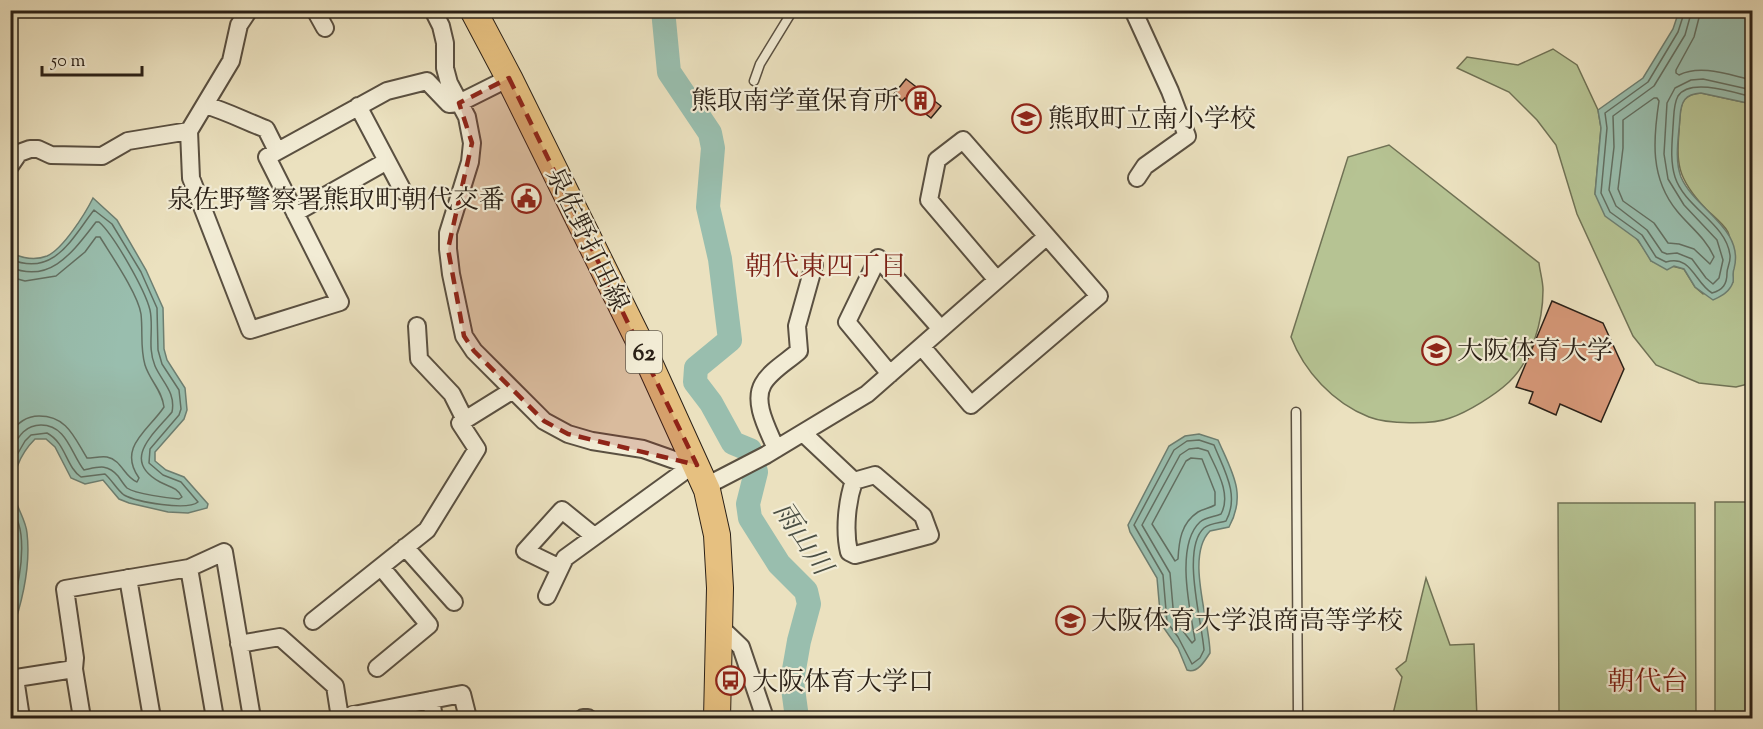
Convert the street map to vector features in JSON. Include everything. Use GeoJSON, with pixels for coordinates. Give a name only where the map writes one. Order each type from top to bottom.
{"type":"FeatureCollection","features":[{"type":"Feature","properties":{"kind":"main road","name":"泉佐野打田線"},"geometry":{"type":"LineString","coordinates":[[473,10],[638,338],[698,472],[717,536],[720,588],[717,718]]}},
{"type":"Feature","properties":{"kind":"street"},"geometry":{"type":"LineString","coordinates":[[249,10],[239,25],[231,61],[189,131],[190,178],[250,330],[340,302],[267,157],[387,91],[426,81],[448,104],[459,103],[509,78]]}},
{"type":"Feature","properties":{"kind":"street"},"geometry":{"type":"LineString","coordinates":[[315,10],[325,28]]}},
{"type":"Feature","properties":{"kind":"street"},"geometry":{"type":"LineString","coordinates":[[433,10],[441,26],[445,43],[445,68],[449,82],[467,117],[472,143],[470,162],[448,233],[451,274],[464,336],[474,351],[544,421],[568,434],[591,441],[643,449],[698,472],[738,471],[867,394],[1046,237]]}},
{"type":"Feature","properties":{"kind":"street"},"geometry":{"type":"LineString","coordinates":[[1133,10],[1170,91],[1187,136],[1144,166],[1137,178]]}},
{"type":"Feature","properties":{"kind":"street"},"geometry":{"type":"LineString","coordinates":[[205,105],[227,111],[240,120],[266,129],[277,151]]}},
{"type":"Feature","properties":{"kind":"street"},"geometry":{"type":"LineString","coordinates":[[358,106],[403,191]]}},
{"type":"Feature","properties":{"kind":"street"},"geometry":{"type":"LineString","coordinates":[[10,166],[19,153],[30,149],[38,149],[51,155],[102,156],[128,141],[189,131]]}},
{"type":"Feature","properties":{"kind":"street"},"geometry":{"type":"LineString","coordinates":[[922,347],[971,405],[1099,296],[963,140],[937,160],[929,200],[997,280]]}},
{"type":"Feature","properties":{"kind":"street"},"geometry":{"type":"LineString","coordinates":[[295,213],[387,161]]}},
{"type":"Feature","properties":{"kind":"street"},"geometry":{"type":"LineString","coordinates":[[890,374],[847,322],[878,258],[941,329]]}},
{"type":"Feature","properties":{"kind":"street"},"geometry":{"type":"LineString","coordinates":[[771,452],[761,410],[762,386],[799,351],[797,326],[814,265]]}},
{"type":"Feature","properties":{"kind":"street"},"geometry":{"type":"LineString","coordinates":[[417,326],[419,359],[452,394],[465,420]]}},
{"type":"Feature","properties":{"kind":"street"},"geometry":{"type":"LineString","coordinates":[[313,621],[427,530],[477,449],[460,423],[513,390]]}},
{"type":"Feature","properties":{"kind":"street"},"geometry":{"type":"LineString","coordinates":[[804,433],[854,481]]}},
{"type":"Feature","properties":{"kind":"street"},"geometry":{"type":"LineString","coordinates":[[548,596],[564,558],[594,536],[698,472]]}},
{"type":"Feature","properties":{"kind":"street"},"geometry":{"type":"LineString","coordinates":[[874,476],[923,516],[930,536],[855,555],[849,552],[846,540],[850,492],[854,481],[874,476]]}},
{"type":"Feature","properties":{"kind":"street"},"geometry":{"type":"LineString","coordinates":[[560,568],[525,551],[562,510],[594,536]]}},
{"type":"Feature","properties":{"kind":"street"},"geometry":{"type":"LineString","coordinates":[[405,547],[454,602]]}},
{"type":"Feature","properties":{"kind":"street"},"geometry":{"type":"LineString","coordinates":[[82,718],[65,589],[189,568],[224,552],[252,718]]}},
{"type":"Feature","properties":{"kind":"street"},"geometry":{"type":"LineString","coordinates":[[377,668],[429,625],[381,567]]}},
{"type":"Feature","properties":{"kind":"street"},"geometry":{"type":"LineString","coordinates":[[189,568],[215,718]]}},
{"type":"Feature","properties":{"kind":"street"},"geometry":{"type":"LineString","coordinates":[[128,578],[152,718]]}},
{"type":"Feature","properties":{"kind":"street"},"geometry":{"type":"LineString","coordinates":[[719,627],[741,647],[765,718]]}},
{"type":"Feature","properties":{"kind":"street"},"geometry":{"type":"LineString","coordinates":[[239,644],[280,637],[296,643],[335,686],[347,718],[462,694],[468,718]]}},
{"type":"Feature","properties":{"kind":"street"},"geometry":{"type":"LineString","coordinates":[[21,718],[13,679],[74,669]]}},
{"type":"Feature","properties":{"kind":"street"},"geometry":{"type":"LineString","coordinates":[[431,700],[434,718]]}},
{"type":"Feature","properties":{"kind":"street"},"geometry":{"type":"LineString","coordinates":[[583,718],[588,718]]}},
{"type":"Feature","properties":{"kind":"lane"},"geometry":{"type":"LineString","coordinates":[[754,81],[760,64],[793,10]]}},
{"type":"Feature","properties":{"kind":"lane"},"geometry":{"type":"LineString","coordinates":[[1296,412],[1298,718]]}},
{"type":"Feature","properties":{"kind":"highlighted area"},"geometry":{"type":"Polygon","coordinates":[[[509,78],[697,465],[568,434],[544,421],[474,351],[464,336],[448,249],[472,143],[459,103],[509,78]]]}},
{"type":"Feature","properties":{"kind":"shaded area"},"geometry":{"type":"Polygon","coordinates":[[[1553,49],[1577,65],[1598,110],[1601,128],[1595,194],[1633,234],[1651,261],[1684,269],[1695,287],[1703,294],[1733,282],[1731,249],[1726,229],[1695,197],[1682,176],[1678,156],[1681,106],[1688,97],[1701,93],[1752,104],[1752,383],[1736,387],[1699,383],[1656,365],[1633,336],[1577,214],[1556,145],[1537,120],[1509,92],[1457,68],[1467,57],[1518,65],[1553,49]]]}},
{"type":"Feature","properties":{"kind":"shaded area"},"geometry":{"type":"Polygon","coordinates":[[[1389,145],[1539,263],[1543,283],[1541,314],[1535,339],[1517,373],[1489,398],[1465,412],[1442,420],[1421,423],[1387,421],[1356,411],[1332,394],[1312,374],[1291,337],[1348,157],[1389,145]]]}},
{"type":"Feature","properties":{"kind":"shaded area"},"geometry":{"type":"Polygon","coordinates":[[[1715,502],[1752,502],[1752,718],[1715,718],[1715,502]]]}},
{"type":"Feature","properties":{"kind":"shaded area"},"geometry":{"type":"Polygon","coordinates":[[[1558,503],[1695,503],[1696,713],[1559,714],[1558,503]]]}},
{"type":"Feature","properties":{"kind":"shaded area"},"geometry":{"type":"Polygon","coordinates":[[[1426,578],[1450,645],[1474,644],[1477,718],[1392,718],[1402,677],[1396,669],[1406,661],[1426,578]]]}},
{"type":"Feature","properties":{"kind":"water"},"geometry":{"type":"Polygon","coordinates":[[[1679,11],[1752,11],[1752,104],[1701,93],[1685,99],[1681,111],[1677,155],[1681,177],[1697,200],[1726,231],[1735,255],[1732,285],[1725,293],[1713,300],[1695,287],[1684,269],[1674,266],[1667,270],[1651,261],[1638,240],[1605,216],[1595,194],[1601,128],[1598,110],[1643,78],[1673,29],[1679,11]]]}},
{"type":"Feature","properties":{"kind":"water"},"geometry":{"type":"Polygon","coordinates":[[[93,198],[117,220],[146,270],[163,308],[164,349],[167,360],[185,388],[187,410],[184,419],[155,452],[155,461],[166,470],[184,477],[208,504],[207,508],[188,513],[168,512],[129,503],[119,499],[103,480],[85,484],[71,478],[55,447],[46,439],[35,439],[21,458],[14,482],[15,498],[26,529],[28,559],[22,597],[11,634],[11,253],[33,259],[42,258],[53,252],[73,230],[93,198]]]}},
{"type":"Feature","properties":{"kind":"water"},"geometry":{"type":"Polygon","coordinates":[[[1199,434],[1218,440],[1236,483],[1237,504],[1229,527],[1210,531],[1203,542],[1199,556],[1199,572],[1210,653],[1200,666],[1191,671],[1187,670],[1178,648],[1161,624],[1157,578],[1128,525],[1169,446],[1185,436],[1199,434]]]}},
{"type":"Feature","properties":{"kind":"building","name":"熊取南学童保育所"},"geometry":{"type":"Polygon","coordinates":[[[906,79],[941,106],[931,118],[905,98],[902,101],[894,94],[906,79]]]}},
{"type":"Feature","properties":{"kind":"building"},"geometry":{"type":"Polygon","coordinates":[[[1552,301],[1603,323],[1624,369],[1601,422],[1560,404],[1556,415],[1529,403],[1533,392],[1516,387],[1552,301]]]}},
{"type":"Feature","properties":{"kind":"waterway","name":"雨山川"},"geometry":{"type":"LineString","coordinates":[[663,10],[669,72],[710,133],[713,148],[708,207],[720,259],[730,340],[696,368],[695,382],[711,403],[733,443],[750,450],[756,472],[748,504],[750,518],[779,564],[806,591],[809,604],[792,681],[797,718]]}},
{"type":"Feature","properties":{"kind":"place","name":"熊取南学童保育所"},"geometry":{"type":"Point","coordinates":[920,100]}},
{"type":"Feature","properties":{"kind":"place","name":"熊取町立南小学校"},"geometry":{"type":"Point","coordinates":[1027,118]}},
{"type":"Feature","properties":{"kind":"place","name":"泉佐野警察署熊取町朝代交番"},"geometry":{"type":"Point","coordinates":[526,199]}},
{"type":"Feature","properties":{"kind":"place","name":"大阪体育大学"},"geometry":{"type":"Point","coordinates":[1436,350]}},
{"type":"Feature","properties":{"kind":"place","name":"大阪体育大学浪商高等学校"},"geometry":{"type":"Point","coordinates":[1070,620]}},
{"type":"Feature","properties":{"kind":"place","name":"大阪体育大学口"},"geometry":{"type":"Point","coordinates":[731,681]}},
{"type":"Feature","properties":{"kind":"district","name":"朝代東四丁目"},"geometry":{"type":"Point","coordinates":[826,266]}},
{"type":"Feature","properties":{"kind":"district","name":"朝代台"},"geometry":{"type":"Point","coordinates":[1648,681]}}]}
